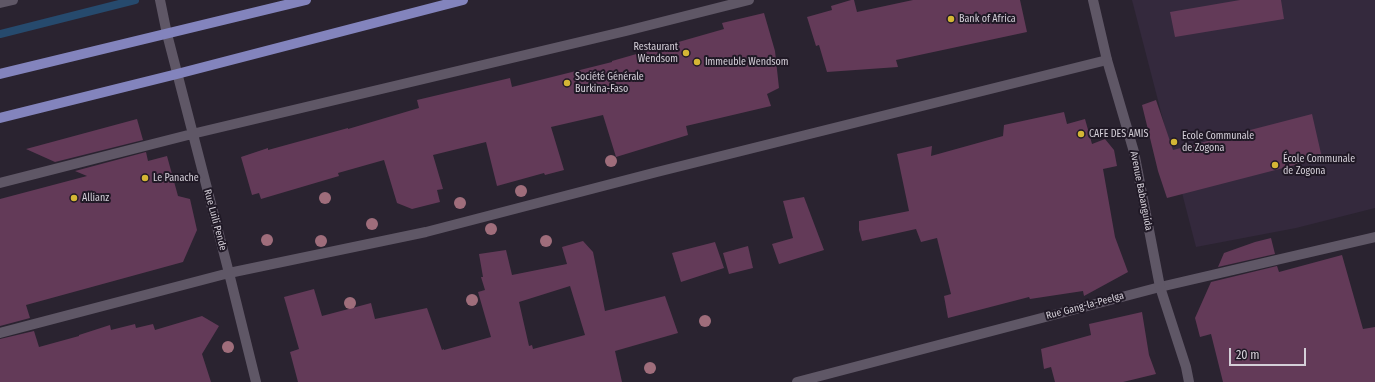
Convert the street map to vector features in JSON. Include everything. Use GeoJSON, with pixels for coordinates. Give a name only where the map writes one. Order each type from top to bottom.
{"type":"FeatureCollection","features":[{"type":"Feature","properties":{"kind":"main road"},"geometry":{"type":"LineString","coordinates":[[0,74],[306,0]]}},
{"type":"Feature","properties":{"kind":"main road"},"geometry":{"type":"LineString","coordinates":[[0,118],[463,0]]}},
{"type":"Feature","properties":{"kind":"street"},"geometry":{"type":"LineString","coordinates":[[0,3],[13,0]]}},
{"type":"Feature","properties":{"kind":"street","name":"Rue Luili Pende"},"geometry":{"type":"LineString","coordinates":[[160,0],[192,134],[256,382]]}},
{"type":"Feature","properties":{"kind":"street"},"geometry":{"type":"LineString","coordinates":[[0,183],[192,134],[618,33],[749,0]]}},
{"type":"Feature","properties":{"kind":"street","name":"Avenue Babanguida"},"geometry":{"type":"LineString","coordinates":[[1093,0],[1107,60],[1134,152],[1160,286],[1186,367],[1189,382]]}},
{"type":"Feature","properties":{"kind":"street"},"geometry":{"type":"LineString","coordinates":[[0,333],[229,273],[426,232],[657,172],[1107,60]]}},
{"type":"Feature","properties":{"kind":"street","name":"Rue Gang-la-Peelga"},"geometry":{"type":"LineString","coordinates":[[797,382],[1160,286],[1375,238]]}},
{"type":"Feature","properties":{"kind":"shaded area","name":"École Communale de Zogona"},"geometry":{"type":"Polygon","coordinates":[[[1132,0],[1375,0],[1375,208],[1296,228],[1196,247],[1132,0]]]}},
{"type":"Feature","properties":{"kind":"building"},"geometry":{"type":"Polygon","coordinates":[[[854,0],[857,12],[913,0],[1020,0],[1027,32],[896,60],[898,67],[827,72],[819,45],[816,46],[807,17],[832,10],[831,6],[854,0]]]}},
{"type":"Feature","properties":{"kind":"building"},"geometry":{"type":"Polygon","coordinates":[[[1240,0],[1281,0],[1284,19],[1175,37],[1170,12],[1240,0]]]}},
{"type":"Feature","properties":{"kind":"building"},"geometry":{"type":"Polygon","coordinates":[[[764,13],[775,51],[779,88],[767,94],[771,106],[686,126],[688,135],[616,157],[603,115],[551,127],[564,170],[545,175],[544,173],[497,186],[486,142],[433,155],[443,189],[437,190],[440,202],[412,209],[397,203],[384,160],[338,173],[339,176],[261,199],[259,193],[252,195],[241,157],[268,148],[268,150],[348,129],[419,108],[417,100],[510,78],[512,87],[612,62],[724,29],[722,23],[764,13]]]}},
{"type":"Feature","properties":{"kind":"building"},"geometry":{"type":"Polygon","coordinates":[[[1156,100],[1173,150],[1312,114],[1322,158],[1167,198],[1158,171],[1142,105],[1156,100]]]}},
{"type":"Feature","properties":{"kind":"building"},"geometry":{"type":"Polygon","coordinates":[[[1064,112],[1067,124],[1085,119],[1092,144],[1105,139],[1114,150],[1117,166],[1103,169],[1115,237],[1128,272],[1084,296],[1083,291],[1030,299],[1029,297],[948,318],[944,296],[951,294],[937,238],[921,242],[916,229],[862,241],[859,230],[859,221],[909,211],[897,154],[932,146],[931,156],[1003,136],[1004,125],[1064,112]]]}},
{"type":"Feature","properties":{"kind":"building"},"geometry":{"type":"Polygon","coordinates":[[[137,119],[143,140],[55,162],[26,149],[137,119]]]}},
{"type":"Feature","properties":{"kind":"building"},"geometry":{"type":"Polygon","coordinates":[[[146,152],[148,161],[167,156],[178,196],[190,199],[197,230],[183,262],[26,305],[30,318],[0,326],[0,199],[87,176],[75,171],[146,152]]]}},
{"type":"Feature","properties":{"kind":"building"},"geometry":{"type":"Polygon","coordinates":[[[804,197],[824,250],[779,264],[772,244],[793,238],[783,201],[804,197]]]}},
{"type":"Feature","properties":{"kind":"building"},"geometry":{"type":"Polygon","coordinates":[[[1271,238],[1275,254],[1218,267],[1224,253],[1271,238]]]}},
{"type":"Feature","properties":{"kind":"building"},"geometry":{"type":"Polygon","coordinates":[[[583,241],[593,252],[605,311],[665,296],[678,333],[615,351],[622,382],[298,382],[290,352],[299,349],[284,297],[314,289],[322,316],[371,303],[375,319],[427,308],[442,350],[444,350],[491,337],[478,292],[485,290],[481,277],[483,277],[479,254],[506,250],[512,275],[567,264],[562,247],[583,241]],[[570,286],[519,302],[529,346],[532,345],[533,349],[585,335],[570,286]]]}},
{"type":"Feature","properties":{"kind":"building"},"geometry":{"type":"Polygon","coordinates":[[[715,242],[724,268],[681,282],[672,253],[715,242]]]}},
{"type":"Feature","properties":{"kind":"building"},"geometry":{"type":"Polygon","coordinates":[[[748,246],[753,268],[729,274],[723,253],[748,246]]]}},
{"type":"Feature","properties":{"kind":"building"},"geometry":{"type":"Polygon","coordinates":[[[1342,255],[1363,329],[1375,327],[1375,382],[1223,382],[1211,334],[1200,337],[1195,318],[1211,282],[1277,266],[1279,272],[1342,255]]]}},
{"type":"Feature","properties":{"kind":"building"},"geometry":{"type":"Polygon","coordinates":[[[1142,312],[1149,355],[1156,374],[1123,382],[1055,382],[1051,367],[1044,369],[1041,349],[1091,335],[1089,324],[1142,312]]]}},
{"type":"Feature","properties":{"kind":"building"},"geometry":{"type":"Polygon","coordinates":[[[202,316],[219,326],[202,354],[211,382],[0,382],[0,339],[34,331],[39,347],[79,336],[110,325],[111,330],[135,324],[136,328],[153,324],[155,330],[202,316]]]}},
{"type":"Feature","properties":{"kind":"waterway"},"geometry":{"type":"LineString","coordinates":[[0,34],[135,0]]}},
{"type":"Feature","properties":{"kind":"place","name":"Bank of Africa"},"geometry":{"type":"Point","coordinates":[951,19]}},
{"type":"Feature","properties":{"kind":"place","name":"Restaurant Wendsom"},"geometry":{"type":"Point","coordinates":[686,53]}},
{"type":"Feature","properties":{"kind":"place","name":"Immeuble Wendsom"},"geometry":{"type":"Point","coordinates":[697,62]}},
{"type":"Feature","properties":{"kind":"place","name":"Société Générale Burkina-Faso"},"geometry":{"type":"Point","coordinates":[567,83]}},
{"type":"Feature","properties":{"kind":"place","name":"CAFE DES AMIS"},"geometry":{"type":"Point","coordinates":[1081,134]}},
{"type":"Feature","properties":{"kind":"place","name":"Ecole Communale de Zogona"},"geometry":{"type":"Point","coordinates":[1174,142]}},
{"type":"Feature","properties":{"kind":"place","name":"École Communale de Zogona"},"geometry":{"type":"Point","coordinates":[1275,165]}},
{"type":"Feature","properties":{"kind":"place","name":"Le Panache"},"geometry":{"type":"Point","coordinates":[145,178]}},
{"type":"Feature","properties":{"kind":"place","name":"Allianz"},"geometry":{"type":"Point","coordinates":[74,198]}}]}
